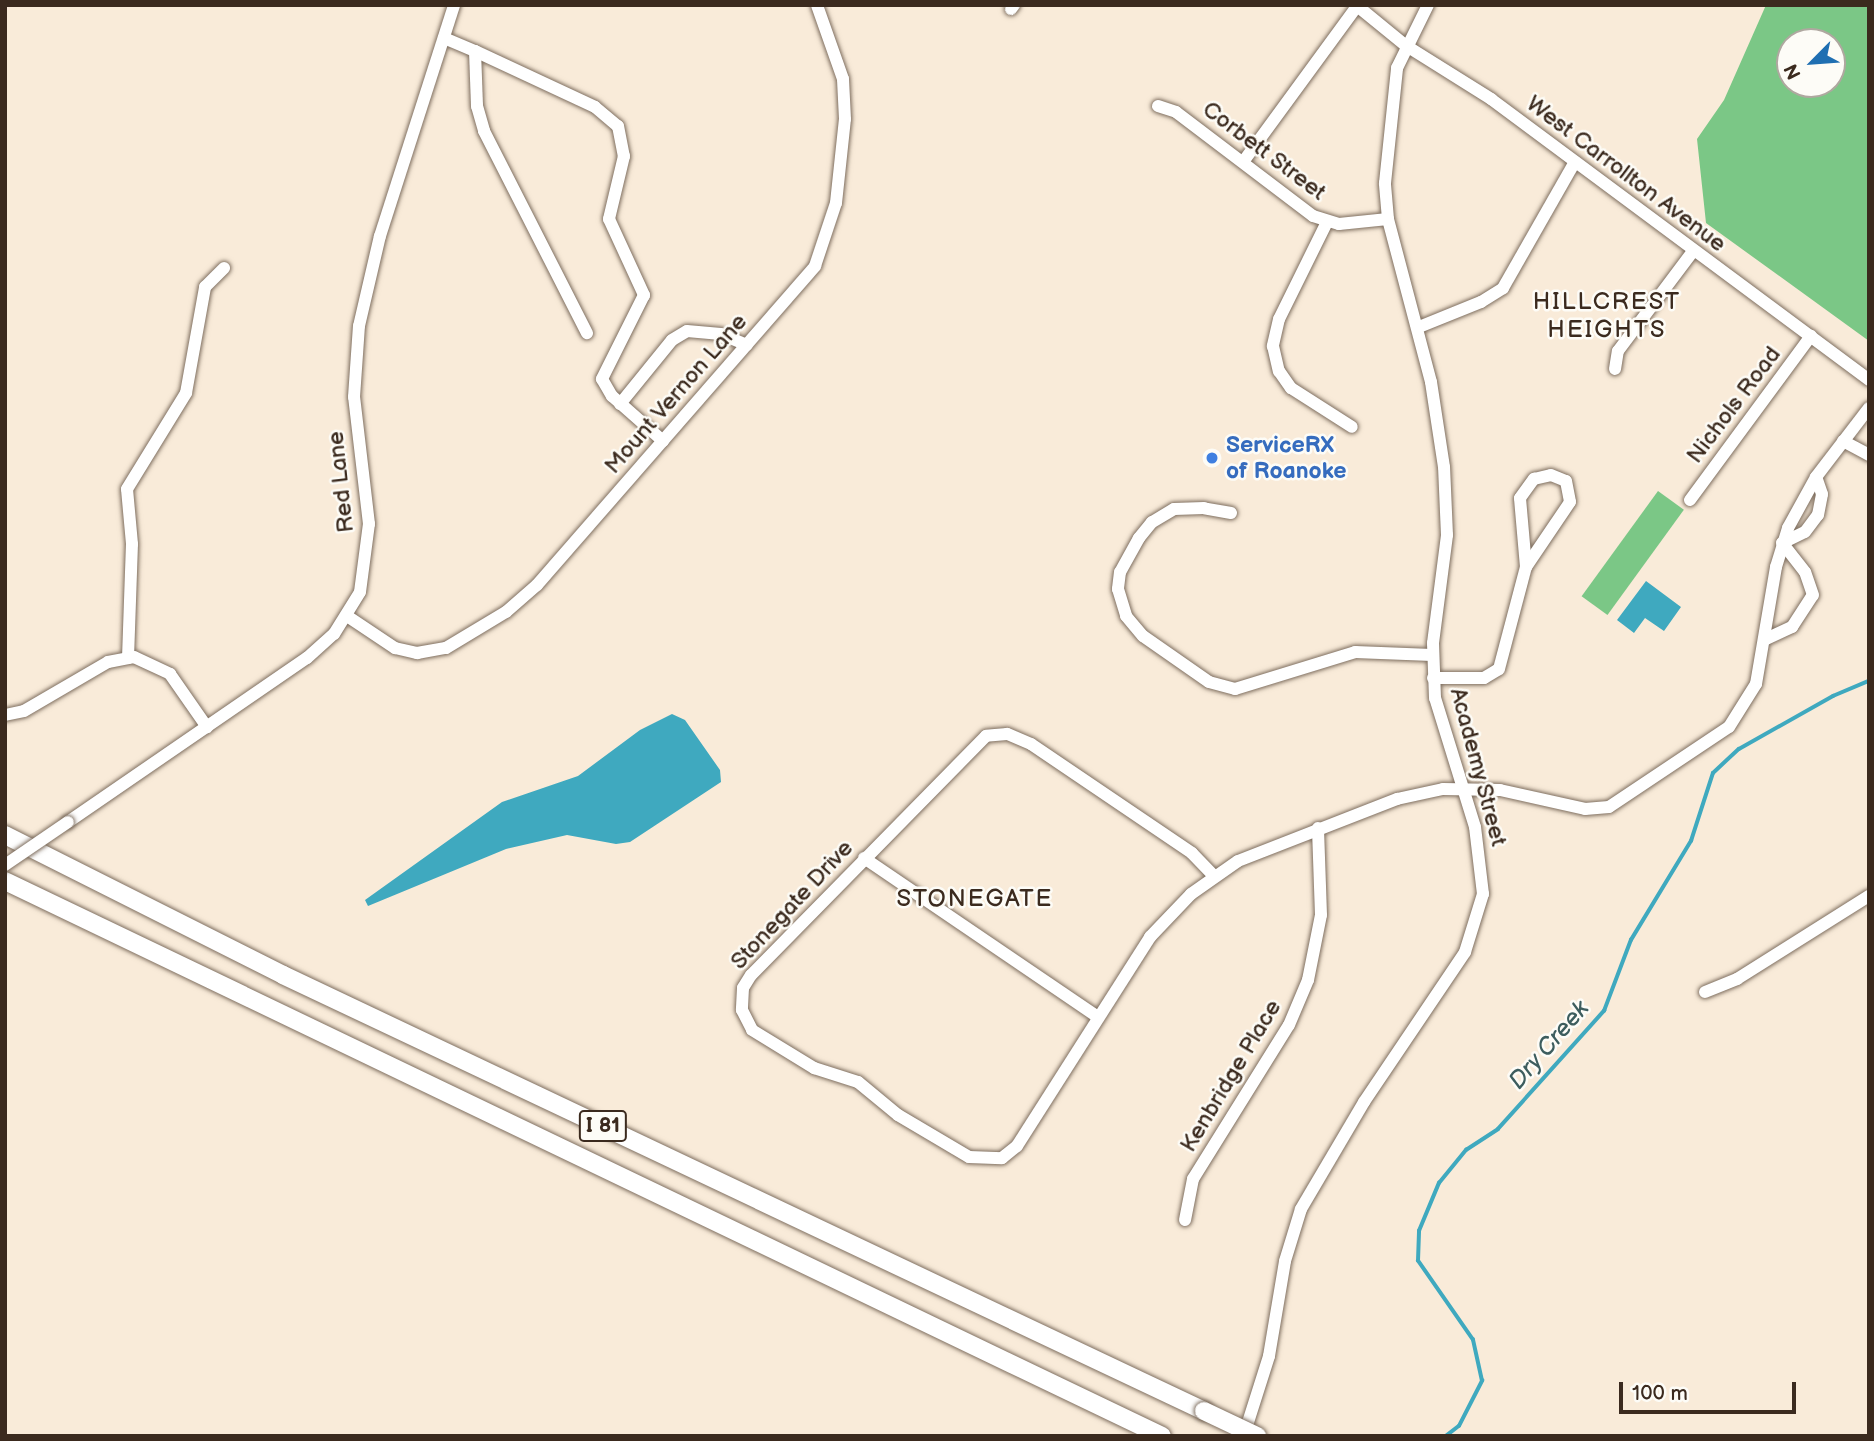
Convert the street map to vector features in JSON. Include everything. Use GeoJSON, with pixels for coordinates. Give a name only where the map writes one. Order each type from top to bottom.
{"type":"FeatureCollection","features":[{"type":"Feature","properties":{"kind":"highway","name":"I 81"},"geometry":{"type":"LineString","coordinates":[[5,835],[284,975],[1257,1436]]}},
{"type":"Feature","properties":{"kind":"highway","name":"I 81"},"geometry":{"type":"LineString","coordinates":[[5,881],[1163,1436]]}},
{"type":"Feature","properties":{"kind":"street","name":"Red Lane"},"geometry":{"type":"LineString","coordinates":[[5,865],[307,658],[346,617],[360,592],[368,551],[354,397],[359,326],[380,236],[454,5]]}},
{"type":"Feature","properties":{"kind":"street","name":"Mount Vernon Lane"},"geometry":{"type":"LineString","coordinates":[[346,617],[402,651],[432,652],[471,635],[537,585],[815,266],[836,203],[845,99],[836,54],[817,5]]}},
{"type":"Feature","properties":{"kind":"street","name":"Academy Street"},"geometry":{"type":"LineString","coordinates":[[1244,1436],[1253,1413],[1301,1209],[1364,1102],[1474,932],[1483,894],[1482,869],[1461,788],[1441,728],[1433,678],[1448,505],[1419,327],[1388,219],[1387,131],[1405,45],[1427,5]]}},
{"type":"Feature","properties":{"kind":"street"},"geometry":{"type":"LineString","coordinates":[[1243,162],[1357,6]]}},
{"type":"Feature","properties":{"kind":"street","name":"West Carrollton Avenue"},"geometry":{"type":"LineString","coordinates":[[1357,6],[1405,45],[1491,99],[1869,380]]}},
{"type":"Feature","properties":{"kind":"street"},"geometry":{"type":"LineString","coordinates":[[443,38],[595,107],[618,126],[624,156],[609,219],[644,295],[602,375],[605,388],[663,441]]}},
{"type":"Feature","properties":{"kind":"street"},"geometry":{"type":"LineString","coordinates":[[475,51],[477,106],[484,131],[587,333]]}},
{"type":"Feature","properties":{"kind":"street","name":"Corbett Street"},"geometry":{"type":"LineString","coordinates":[[1158,106],[1177,113],[1301,208],[1326,222],[1388,219]]}},
{"type":"Feature","properties":{"kind":"street"},"geometry":{"type":"LineString","coordinates":[[1419,327],[1481,302],[1503,288],[1575,162]]}},
{"type":"Feature","properties":{"kind":"street"},"geometry":{"type":"LineString","coordinates":[[1326,222],[1279,319],[1273,346],[1279,371],[1291,388],[1352,428]]}},
{"type":"Feature","properties":{"kind":"street"},"geometry":{"type":"LineString","coordinates":[[1615,369],[1618,351],[1693,251]]}},
{"type":"Feature","properties":{"kind":"street"},"geometry":{"type":"LineString","coordinates":[[128,657],[132,544],[127,489],[186,393],[205,287],[224,268]]}},
{"type":"Feature","properties":{"kind":"street"},"geometry":{"type":"LineString","coordinates":[[620,404],[672,340],[687,331],[721,334],[747,345]]}},
{"type":"Feature","properties":{"kind":"street","name":"Nichols Road"},"geometry":{"type":"LineString","coordinates":[[1690,500],[1811,336]]}},
{"type":"Feature","properties":{"kind":"street","name":"Stonegate Drive"},"geometry":{"type":"LineString","coordinates":[[1214,876],[1192,853],[1031,744],[1007,734],[975,743],[747,980],[742,1010],[752,1030],[814,1068],[858,1082],[898,1115],[969,1157],[991,1160],[1017,1146],[1150,937],[1214,876],[1264,849],[1397,799],[1461,788],[1500,790],[1585,809],[1621,802],[1715,739],[1739,716],[1756,684],[1782,543],[1816,477],[1869,408]]}},
{"type":"Feature","properties":{"kind":"street"},"geometry":{"type":"LineString","coordinates":[[1843,441],[1869,455]]}},
{"type":"Feature","properties":{"kind":"street"},"geometry":{"type":"LineString","coordinates":[[1433,678],[1484,678],[1499,669],[1526,567],[1522,491],[1534,478],[1561,477],[1570,487],[1570,502],[1526,567]]}},
{"type":"Feature","properties":{"kind":"street"},"geometry":{"type":"LineString","coordinates":[[1766,639],[1792,627],[1812,595],[1805,572],[1782,543],[1805,532],[1818,515],[1822,494],[1816,477]]}},
{"type":"Feature","properties":{"kind":"street"},"geometry":{"type":"LineString","coordinates":[[1231,513],[1204,508],[1174,509],[1152,522],[1139,538],[1120,572],[1118,589],[1126,616],[1143,636],[1209,682],[1235,689],[1355,652],[1433,655]]}},
{"type":"Feature","properties":{"kind":"street"},"geometry":{"type":"LineString","coordinates":[[5,715],[24,711],[108,662],[128,657],[170,674],[207,727]]}},
{"type":"Feature","properties":{"kind":"street","name":"Kenbridge Place"},"geometry":{"type":"LineString","coordinates":[[1185,1220],[1193,1179],[1289,1025],[1308,980],[1321,915],[1318,828]]}},
{"type":"Feature","properties":{"kind":"street"},"geometry":{"type":"LineString","coordinates":[[864,858],[1098,1017]]}},
{"type":"Feature","properties":{"kind":"street"},"geometry":{"type":"LineString","coordinates":[[1705,992],[1737,979],[1869,896]]}},
{"type":"Feature","properties":{"kind":"green space"},"geometry":{"type":"Polygon","coordinates":[[[1766,5],[1869,5],[1869,341],[1706,223],[1697,139],[1724,100],[1766,5]]]}},
{"type":"Feature","properties":{"kind":"green space"},"geometry":{"type":"Polygon","coordinates":[[[1658,491],[1684,510],[1607,615],[1582,596],[1658,491]]]}},
{"type":"Feature","properties":{"kind":"water"},"geometry":{"type":"Polygon","coordinates":[[[1646,581],[1681,607],[1664,631],[1645,618],[1634,633],[1617,620],[1646,581]]]}},
{"type":"Feature","properties":{"kind":"water"},"geometry":{"type":"Polygon","coordinates":[[[672,714],[685,720],[720,770],[721,782],[630,842],[616,844],[567,835],[506,849],[368,906],[365,900],[502,802],[578,776],[640,730],[672,714]]]}},
{"type":"Feature","properties":{"kind":"waterway","name":"Dry Creek"},"geometry":{"type":"LineString","coordinates":[[1446,1436],[1459,1426],[1482,1381],[1473,1340],[1418,1261],[1419,1231],[1439,1183],[1466,1150],[1498,1129],[1604,1011],[1631,940],[1691,841],[1713,773],[1739,749],[1833,696],[1869,681]]}},
{"type":"Feature","properties":{"kind":"place","name":"ServiceRX of Roanoke"},"geometry":{"type":"Point","coordinates":[1212,458]}},
{"type":"Feature","properties":{"kind":"district","name":"HILLCREST HEIGHTS"},"geometry":{"type":"Point","coordinates":[1607,316]}},
{"type":"Feature","properties":{"kind":"district","name":"STONEGATE"},"geometry":{"type":"Point","coordinates":[975,899]}}]}
